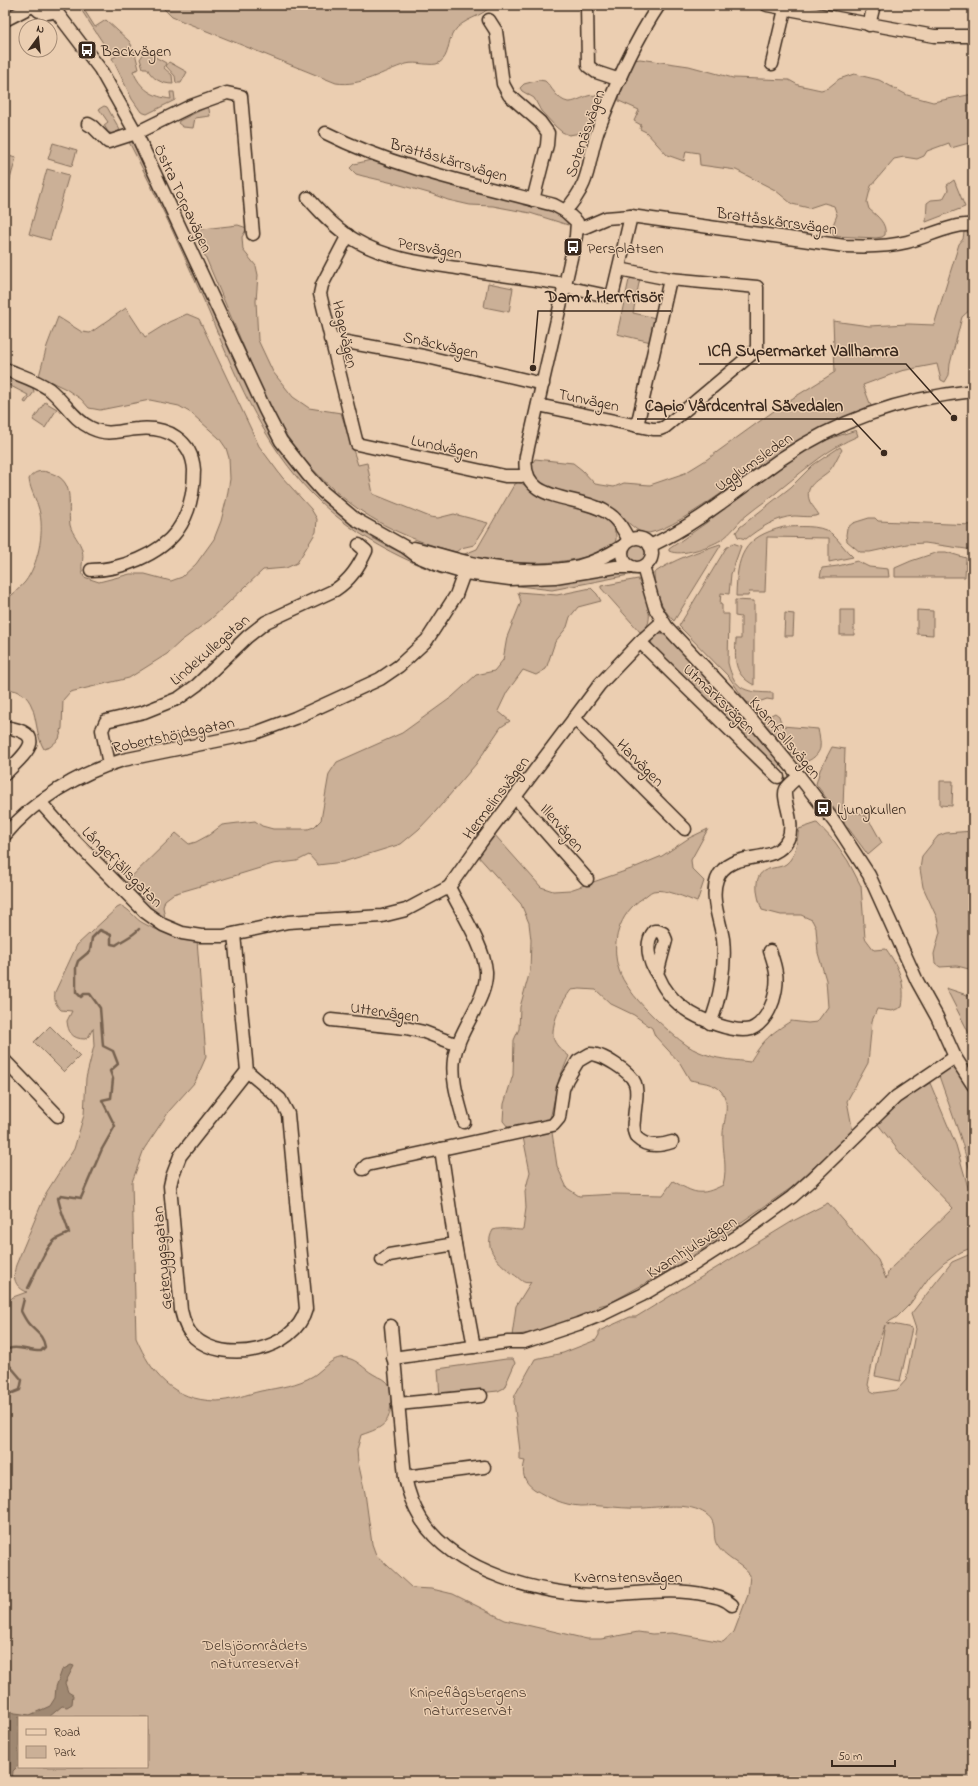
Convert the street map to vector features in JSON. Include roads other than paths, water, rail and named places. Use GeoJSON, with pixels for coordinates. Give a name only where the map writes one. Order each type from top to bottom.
{"type":"FeatureCollection","features":[{"type":"Feature","properties":{"kind":"street"},"geometry":{"type":"LineString","coordinates":[[5,20],[34,5],[38,11],[45,13],[57,8]]}},
{"type":"Feature","properties":{"kind":"street"},"geometry":{"type":"LineString","coordinates":[[587,5],[588,66],[596,72],[620,80]]}},
{"type":"Feature","properties":{"kind":"street","name":"Sotenäsvägen"},"geometry":{"type":"LineString","coordinates":[[565,211],[576,199],[586,180],[600,126],[642,30],[659,5]]}},
{"type":"Feature","properties":{"kind":"street"},"geometry":{"type":"LineString","coordinates":[[767,5],[785,7],[869,25],[934,36],[973,36]]}},
{"type":"Feature","properties":{"kind":"street"},"geometry":{"type":"LineString","coordinates":[[869,25],[874,5]]}},
{"type":"Feature","properties":{"kind":"street"},"geometry":{"type":"LineString","coordinates":[[772,64],[785,7]]}},
{"type":"Feature","properties":{"kind":"street","name":"Östra Torpavägen"},"geometry":{"type":"LineString","coordinates":[[57,8],[100,69],[136,133],[265,410],[281,441],[323,492],[355,519],[405,547],[417,556],[451,569],[467,567]]}},
{"type":"Feature","properties":{"kind":"street"},"geometry":{"type":"LineString","coordinates":[[489,20],[496,31],[502,84],[505,90],[540,122],[548,133],[547,145],[534,200]]}},
{"type":"Feature","properties":{"kind":"street"},"geometry":{"type":"LineString","coordinates":[[88,124],[93,126],[108,142],[136,133],[191,106],[227,93],[241,96],[253,234]]}},
{"type":"Feature","properties":{"kind":"street","name":"Brattåskärrsvägen"},"geometry":{"type":"LineString","coordinates":[[326,133],[346,143],[428,172],[554,205],[565,211]]}},
{"type":"Feature","properties":{"kind":"street","name":"Persvägen"},"geometry":{"type":"LineString","coordinates":[[308,198],[325,217],[348,236],[375,250],[406,260],[565,285]]}},
{"type":"Feature","properties":{"kind":"street"},"geometry":{"type":"LineString","coordinates":[[565,211],[576,222],[577,228],[526,456],[527,474],[531,482],[541,491],[595,507],[606,512],[618,522],[626,543],[621,553],[623,560],[637,567]]}},
{"type":"Feature","properties":{"kind":"street"},"geometry":{"type":"LineString","coordinates":[[565,285],[608,296],[613,292],[630,216]]}},
{"type":"Feature","properties":{"kind":"street","name":"Brattåskärrsvägen"},"geometry":{"type":"LineString","coordinates":[[577,228],[585,227],[606,218],[630,216],[845,246],[867,247],[905,242],[961,226],[973,225]]}},
{"type":"Feature","properties":{"kind":"street","name":"Hagevägen"},"geometry":{"type":"LineString","coordinates":[[348,236],[320,290],[321,301],[357,444]]}},
{"type":"Feature","properties":{"kind":"street"},"geometry":{"type":"LineString","coordinates":[[619,269],[670,279],[637,426]]}},
{"type":"Feature","properties":{"kind":"street","name":"Tunvägen"},"geometry":{"type":"LineString","coordinates":[[538,405],[656,430],[666,426],[755,351],[758,344],[757,287],[670,279]]}},
{"type":"Feature","properties":{"kind":"street","name":"Snäckvägen"},"geometry":{"type":"LineString","coordinates":[[330,338],[422,356],[543,384]]}},
{"type":"Feature","properties":{"kind":"street"},"geometry":{"type":"LineString","coordinates":[[5,369],[48,389],[61,400],[80,421],[90,427],[113,434],[138,429],[158,430],[176,437],[187,446],[190,451],[193,465],[192,490],[186,514],[176,532],[162,546],[138,559],[106,569],[91,570]]}},
{"type":"Feature","properties":{"kind":"street","name":"Ugglumsleden"},"geometry":{"type":"LineString","coordinates":[[650,546],[696,522],[781,459],[828,431],[858,418],[893,406],[973,391]]}},
{"type":"Feature","properties":{"kind":"street","name":"Lundvägen"},"geometry":{"type":"LineString","coordinates":[[357,444],[505,476],[514,477],[527,474]]}},
{"type":"Feature","properties":{"kind":"street"},"geometry":{"type":"LineString","coordinates":[[637,538],[642,539],[650,546],[652,554],[651,560],[637,567],[616,567],[575,575],[537,579],[496,578],[467,567],[508,569],[561,568],[579,566],[599,559],[637,538]]}},
{"type":"Feature","properties":{"kind":"street","name":"Lindekullegatan"},"geometry":{"type":"LineString","coordinates":[[109,764],[102,730],[106,721],[144,712],[179,698],[197,685],[257,628],[284,612],[335,590],[344,584],[357,569],[366,551],[359,545]]}},
{"type":"Feature","properties":{"kind":"street","name":"Robertshöjdsgatan"},"geometry":{"type":"LineString","coordinates":[[5,835],[40,802],[62,788],[109,764],[145,755],[255,733],[295,718],[380,679],[399,666],[427,640],[452,602],[460,587],[467,567]]}},
{"type":"Feature","properties":{"kind":"street","name":"Kvarnfallsvägen"},"geometry":{"type":"LineString","coordinates":[[637,567],[662,622],[739,704],[799,776],[836,824],[869,875],[917,981],[937,1017],[955,1057],[973,1085]]}},
{"type":"Feature","properties":{"kind":"street","name":"Hermelinsvägen"},"geometry":{"type":"LineString","coordinates":[[313,919],[382,916],[394,914],[416,906],[449,887],[600,684],[640,642],[662,622]]}},
{"type":"Feature","properties":{"kind":"street","name":"Utmarksvägen"},"geometry":{"type":"LineString","coordinates":[[640,642],[778,777]]}},
{"type":"Feature","properties":{"kind":"street","name":"Harvägen"},"geometry":{"type":"LineString","coordinates":[[574,718],[685,829]]}},
{"type":"Feature","properties":{"kind":"street"},"geometry":{"type":"LineString","coordinates":[[5,727],[15,728],[25,732],[30,740],[30,744],[28,751],[5,774]]}},
{"type":"Feature","properties":{"kind":"street"},"geometry":{"type":"LineString","coordinates":[[710,1023],[716,1008],[722,973],[723,940],[715,896],[715,887],[718,877],[724,868],[735,861],[772,854],[784,844],[788,839],[791,825],[785,793],[788,787],[799,776]]}},
{"type":"Feature","properties":{"kind":"street","name":"Illervägen"},"geometry":{"type":"LineString","coordinates":[[515,797],[587,879]]}},
{"type":"Feature","properties":{"kind":"street","name":"Långefjällsgatan"},"geometry":{"type":"LineString","coordinates":[[40,802],[72,839],[163,926],[182,933],[200,936],[223,936],[288,922],[313,919]]}},
{"type":"Feature","properties":{"kind":"street"},"geometry":{"type":"LineString","coordinates":[[449,887],[482,953],[486,970],[485,983],[458,1045],[454,1059],[454,1079],[464,1122]]}},
{"type":"Feature","properties":{"kind":"street"},"geometry":{"type":"LineString","coordinates":[[234,934],[247,1071]]}},
{"type":"Feature","properties":{"kind":"street"},"geometry":{"type":"LineString","coordinates":[[657,974],[664,987],[685,1009],[710,1023],[728,1028],[750,1029],[759,1025],[769,1011],[777,982],[777,968],[770,951]]}},
{"type":"Feature","properties":{"kind":"street","name":"Uttervägen"},"geometry":{"type":"LineString","coordinates":[[331,1020],[410,1029],[424,1032],[458,1045]]}},
{"type":"Feature","properties":{"kind":"street"},"geometry":{"type":"LineString","coordinates":[[363,1169],[367,1165],[553,1125],[559,1118],[563,1089],[567,1079],[578,1061],[590,1054],[601,1056],[629,1073],[634,1080],[636,1088],[633,1127],[637,1138],[648,1144],[665,1144],[672,1142]]}},
{"type":"Feature","properties":{"kind":"street","name":"Kvarnhjulsvägen"},"geometry":{"type":"LineString","coordinates":[[393,1358],[508,1342],[524,1342],[603,1314],[670,1280],[738,1236],[792,1197],[896,1097],[955,1057]]}},
{"type":"Feature","properties":{"kind":"street"},"geometry":{"type":"LineString","coordinates":[[5,1061],[58,1116]]}},
{"type":"Feature","properties":{"kind":"street","name":"Geteryggsgatan"},"geometry":{"type":"LineString","coordinates":[[247,1071],[280,1099],[288,1114],[306,1309],[297,1328],[289,1336],[273,1345],[259,1349],[232,1351],[210,1346],[194,1337],[184,1319],[181,1310],[170,1186],[180,1156],[247,1071]]}},
{"type":"Feature","properties":{"kind":"street"},"geometry":{"type":"LineString","coordinates":[[441,1149],[455,1244],[474,1347]]}},
{"type":"Feature","properties":{"kind":"street"},"geometry":{"type":"LineString","coordinates":[[382,1260],[389,1255],[455,1244]]}},
{"type":"Feature","properties":{"kind":"street","name":"Kvarnstensvägen"},"geometry":{"type":"LineString","coordinates":[[391,1326],[405,1477],[414,1505],[422,1520],[432,1533],[448,1548],[471,1563],[505,1578],[545,1590],[584,1595],[668,1590],[691,1592],[725,1599],[732,1605]]}},
{"type":"Feature","properties":{"kind":"street"},"geometry":{"type":"LineString","coordinates":[[398,1404],[481,1396]]}},
{"type":"Feature","properties":{"kind":"street"},"geometry":{"type":"LineString","coordinates":[[405,1477],[484,1467]]}},
{"type":"Feature","properties":{"kind":"waterway"},"geometry":{"type":"LineString","coordinates":[[28,1288],[47,1249],[57,1239],[69,1233],[58,1198],[61,1195],[81,1198],[102,1149],[115,1126],[102,1100],[111,1098],[113,1079],[110,1071],[118,1064],[113,1051],[103,1046],[100,1008],[90,994],[84,994],[81,997],[76,992],[76,967],[78,961],[90,951],[92,938],[100,930],[111,935],[111,944],[116,945],[134,934],[139,929]]}},
{"type":"Feature","properties":{"kind":"waterway"},"geometry":{"type":"LineString","coordinates":[[5,1351],[13,1348],[41,1351],[45,1347],[41,1336],[28,1323],[21,1311],[24,1299]]}},
{"type":"Feature","properties":{"kind":"waterway"},"geometry":{"type":"LineString","coordinates":[[5,1360],[22,1380],[20,1390],[5,1396]]}},
{"type":"Feature","properties":{"kind":"place","name":"Backvägen"},"geometry":{"type":"Point","coordinates":[87,50]}},
{"type":"Feature","properties":{"kind":"place","name":"Persplatsen"},"geometry":{"type":"Point","coordinates":[573,247]}},
{"type":"Feature","properties":{"kind":"place","name":"Dam & Herrfrisör"},"geometry":{"type":"Point","coordinates":[533,368]}},
{"type":"Feature","properties":{"kind":"place","name":"ICA Supermarket Vallhamra"},"geometry":{"type":"Point","coordinates":[954,418]}},
{"type":"Feature","properties":{"kind":"place","name":"Capio Vårdcentral Sävedalen"},"geometry":{"type":"Point","coordinates":[884,453]}},
{"type":"Feature","properties":{"kind":"place","name":"Ljungkullen"},"geometry":{"type":"Point","coordinates":[823,808]}},
{"type":"Feature","properties":{"kind":"park label","name":"Delsjöområdets naturreservat"},"geometry":{"type":"Point","coordinates":[255,1653]}},
{"type":"Feature","properties":{"kind":"park label","name":"Knipeflågsbergens naturreservat"},"geometry":{"type":"Point","coordinates":[468,1700]}}]}
